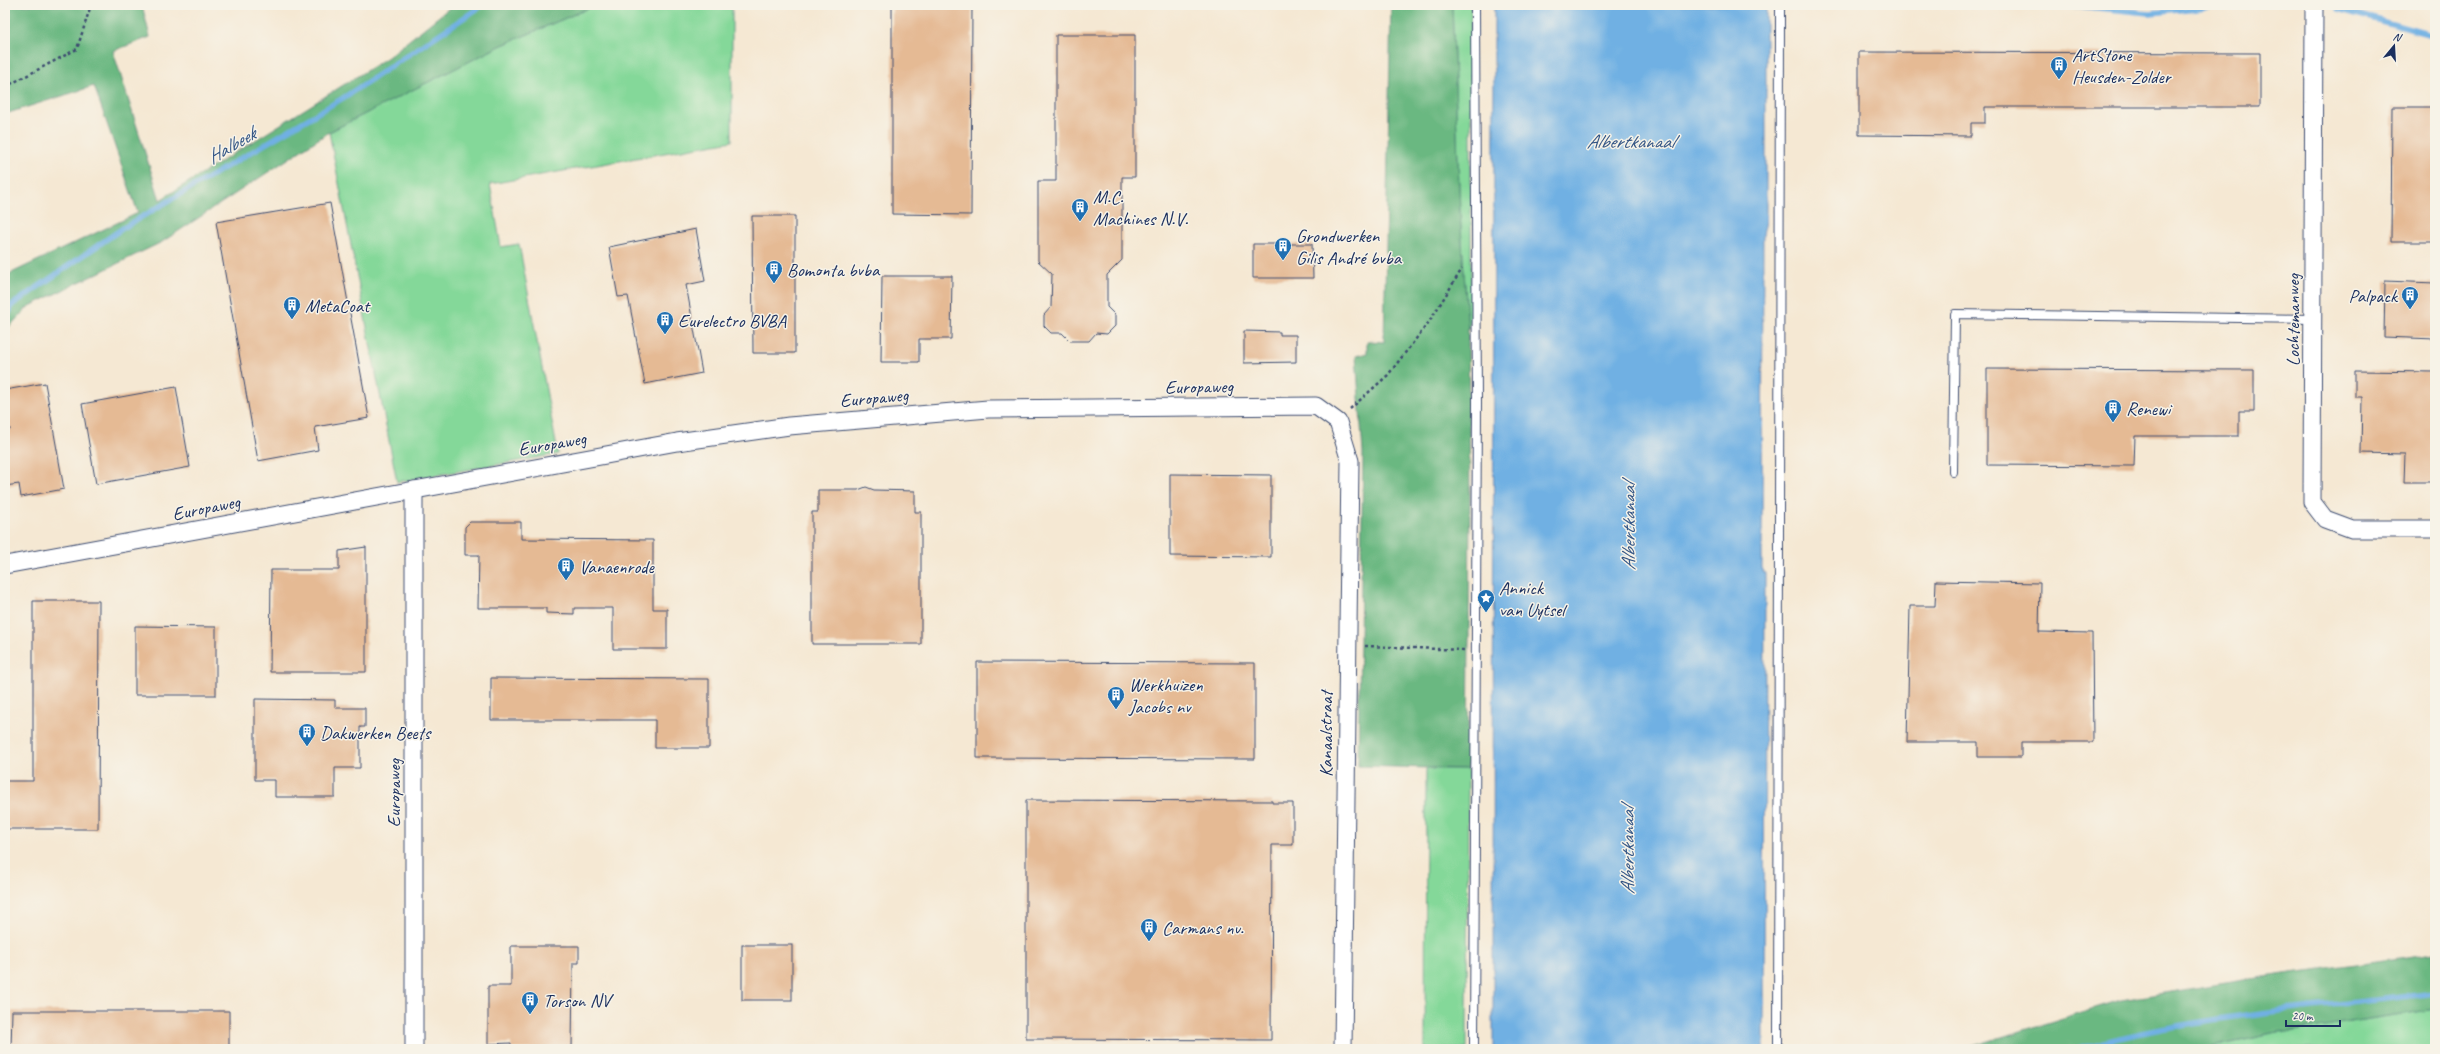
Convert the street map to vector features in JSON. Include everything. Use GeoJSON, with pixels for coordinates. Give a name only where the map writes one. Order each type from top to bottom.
{"type":"FeatureCollection","features":[{"type":"Feature","properties":{"kind":"street","name":"Lochtemanweg"},"geometry":{"type":"LineString","coordinates":[[2314,5],[2312,502],[2325,519],[2352,529],[2435,529]]}},
{"type":"Feature","properties":{"kind":"street","name":"Europaweg"},"geometry":{"type":"LineString","coordinates":[[5,565],[677,442],[891,416],[981,409],[1316,406],[1338,422]]}},
{"type":"Feature","properties":{"kind":"street","name":"Kanaalstraat"},"geometry":{"type":"LineString","coordinates":[[1338,422],[1350,461],[1346,645],[1343,1049]]}},
{"type":"Feature","properties":{"kind":"street","name":"Europaweg"},"geometry":{"type":"LineString","coordinates":[[414,490],[414,1049]]}},
{"type":"Feature","properties":{"kind":"lane"},"geometry":{"type":"LineString","coordinates":[[1474,1049],[1476,249],[1475,5]]}},
{"type":"Feature","properties":{"kind":"lane"},"geometry":{"type":"LineString","coordinates":[[1778,1049],[1780,5]]}},
{"type":"Feature","properties":{"kind":"lane"},"geometry":{"type":"LineString","coordinates":[[1953,472],[1955,314],[2313,319]]}},
{"type":"Feature","properties":{"kind":"path"},"geometry":{"type":"LineString","coordinates":[[5,87],[77,49],[91,5]]}},
{"type":"Feature","properties":{"kind":"path"},"geometry":{"type":"LineString","coordinates":[[1338,422],[1358,400],[1388,375],[1429,322],[1476,249]]}},
{"type":"Feature","properties":{"kind":"path"},"geometry":{"type":"LineString","coordinates":[[1346,645],[1475,651]]}},
{"type":"Feature","properties":{"kind":"green space"},"geometry":{"type":"Polygon","coordinates":[[[5,5],[142,5],[150,37],[113,51],[160,200],[388,57],[453,5],[596,5],[500,46],[329,132],[162,242],[28,307],[5,331],[5,276],[138,213],[94,86],[5,114],[5,5]]]}},
{"type":"Feature","properties":{"kind":"green space"},"geometry":{"type":"Polygon","coordinates":[[[596,5],[732,5],[732,141],[490,184],[501,247],[519,244],[558,454],[397,482],[329,132],[500,46],[596,5]]]}},
{"type":"Feature","properties":{"kind":"green space"},"geometry":{"type":"Polygon","coordinates":[[[1391,5],[1452,5],[1460,213],[1468,330],[1470,497],[1468,769],[1358,766],[1363,453],[1356,356],[1367,353],[1367,341],[1384,342],[1391,5]]]}},
{"type":"Feature","properties":{"kind":"green space"},"geometry":{"type":"Polygon","coordinates":[[[1452,5],[1471,5],[1471,321],[1468,330],[1460,213],[1452,5]]]}},
{"type":"Feature","properties":{"kind":"green space"},"geometry":{"type":"Polygon","coordinates":[[[1426,769],[1468,769],[1467,1049],[1425,1049],[1426,769]]]}},
{"type":"Feature","properties":{"kind":"green space"},"geometry":{"type":"Polygon","coordinates":[[[2435,953],[2435,1009],[2272,1034],[2203,1049],[1963,1049],[2121,1000],[2263,977],[2435,953]]]}},
{"type":"Feature","properties":{"kind":"green space"},"geometry":{"type":"Polygon","coordinates":[[[2435,1009],[2435,1049],[2203,1049],[2272,1034],[2435,1009]]]}},
{"type":"Feature","properties":{"kind":"water","name":"Albertkanaal"},"geometry":{"type":"Polygon","coordinates":[[[1494,5],[1766,5],[1766,221],[1763,235],[1762,571],[1765,573],[1764,1049],[1493,1049],[1494,5]]]}},
{"type":"Feature","properties":{"kind":"building"},"geometry":{"type":"Polygon","coordinates":[[[892,5],[972,5],[971,215],[892,214],[892,5]]]}},
{"type":"Feature","properties":{"kind":"building","name":"M.C. Machines N.V."},"geometry":{"type":"Polygon","coordinates":[[[1056,35],[1135,35],[1135,177],[1122,177],[1122,260],[1107,275],[1107,307],[1115,315],[1115,326],[1107,334],[1096,333],[1089,341],[1070,341],[1062,333],[1051,333],[1044,326],[1044,315],[1051,307],[1052,274],[1038,261],[1038,181],[1056,181],[1056,35]]]}},
{"type":"Feature","properties":{"kind":"building","name":"ArtStone Heusden-Zolder"},"geometry":{"type":"Polygon","coordinates":[[[1859,52],[2260,53],[2260,107],[1985,107],[1985,123],[1971,123],[1971,136],[1859,135],[1859,52]]]}},
{"type":"Feature","properties":{"kind":"building"},"geometry":{"type":"Polygon","coordinates":[[[2392,107],[2435,107],[2435,242],[2391,242],[2392,107]]]}},
{"type":"Feature","properties":{"kind":"building","name":"MetaCoat"},"geometry":{"type":"Polygon","coordinates":[[[330,203],[369,418],[315,427],[318,450],[258,461],[216,222],[330,203]]]}},
{"type":"Feature","properties":{"kind":"building","name":"Bomonta bvba"},"geometry":{"type":"Polygon","coordinates":[[[752,216],[795,216],[795,353],[753,353],[752,216]]]}},
{"type":"Feature","properties":{"kind":"building","name":"Eurelectro BVBA"},"geometry":{"type":"Polygon","coordinates":[[[696,229],[705,281],[686,285],[702,373],[645,384],[628,296],[618,297],[609,247],[696,229]]]}},
{"type":"Feature","properties":{"kind":"building","name":"Grondwerken Gilis André bvba"},"geometry":{"type":"Polygon","coordinates":[[[1253,244],[1312,244],[1313,278],[1253,278],[1253,244]]]}},
{"type":"Feature","properties":{"kind":"building"},"geometry":{"type":"Polygon","coordinates":[[[882,276],[952,276],[951,339],[919,339],[919,362],[881,362],[882,276]]]}},
{"type":"Feature","properties":{"kind":"building","name":"Palpack"},"geometry":{"type":"Polygon","coordinates":[[[2385,281],[2435,283],[2435,339],[2384,337],[2385,281]]]}},
{"type":"Feature","properties":{"kind":"building"},"geometry":{"type":"Polygon","coordinates":[[[1244,331],[1280,332],[1280,335],[1296,335],[1296,362],[1244,363],[1244,331]]]}},
{"type":"Feature","properties":{"kind":"building","name":"Renewi"},"geometry":{"type":"Polygon","coordinates":[[[1987,369],[2254,370],[2254,411],[2239,411],[2239,436],[2135,436],[2134,466],[1987,465],[1987,369]]]}},
{"type":"Feature","properties":{"kind":"building"},"geometry":{"type":"Polygon","coordinates":[[[2355,371],[2435,372],[2435,482],[2404,482],[2405,454],[2361,453],[2362,397],[2355,397],[2355,371]]]}},
{"type":"Feature","properties":{"kind":"building"},"geometry":{"type":"Polygon","coordinates":[[[45,383],[64,489],[21,497],[19,484],[5,486],[5,431],[10,430],[5,390],[45,383]]]}},
{"type":"Feature","properties":{"kind":"building"},"geometry":{"type":"Polygon","coordinates":[[[176,387],[190,467],[96,484],[82,404],[176,387]]]}},
{"type":"Feature","properties":{"kind":"building"},"geometry":{"type":"Polygon","coordinates":[[[1170,474],[1271,475],[1271,557],[1170,556],[1170,474]]]}},
{"type":"Feature","properties":{"kind":"building"},"geometry":{"type":"Polygon","coordinates":[[[866,487],[874,490],[915,491],[915,512],[921,512],[921,644],[812,644],[812,512],[818,512],[818,490],[858,490],[866,487]]]}},
{"type":"Feature","properties":{"kind":"building","name":"Vanaenrode"},"geometry":{"type":"Polygon","coordinates":[[[470,522],[521,522],[521,539],[653,540],[653,609],[667,609],[667,649],[613,649],[613,608],[574,608],[574,614],[546,613],[546,608],[478,608],[479,555],[465,555],[465,527],[470,522]]]}},
{"type":"Feature","properties":{"kind":"building"},"geometry":{"type":"Polygon","coordinates":[[[366,547],[366,672],[270,672],[271,570],[339,570],[339,551],[366,547]]]}},
{"type":"Feature","properties":{"kind":"building"},"geometry":{"type":"Polygon","coordinates":[[[1936,581],[2040,583],[2039,632],[2092,633],[2093,742],[2021,742],[2021,757],[1978,757],[1978,742],[1907,742],[1910,606],[1935,606],[1936,581]]]}},
{"type":"Feature","properties":{"kind":"building"},"geometry":{"type":"Polygon","coordinates":[[[33,601],[99,601],[98,829],[5,829],[5,781],[33,781],[33,601]]]}},
{"type":"Feature","properties":{"kind":"building"},"geometry":{"type":"Polygon","coordinates":[[[135,626],[216,627],[216,695],[135,695],[135,626]]]}},
{"type":"Feature","properties":{"kind":"building","name":"Werkhuizen Jacobs nv"},"geometry":{"type":"Polygon","coordinates":[[[977,662],[1255,663],[1255,759],[977,758],[977,662]]]}},
{"type":"Feature","properties":{"kind":"building"},"geometry":{"type":"Polygon","coordinates":[[[491,678],[709,679],[709,748],[655,748],[655,720],[491,720],[491,678]]]}},
{"type":"Feature","properties":{"kind":"building","name":"Dakwerken Beets"},"geometry":{"type":"Polygon","coordinates":[[[255,699],[335,700],[335,708],[365,708],[365,727],[360,727],[360,768],[335,768],[335,797],[275,797],[275,780],[255,780],[255,699]]]}},
{"type":"Feature","properties":{"kind":"building","name":"Carmans nv."},"geometry":{"type":"Polygon","coordinates":[[[1026,800],[1272,801],[1272,803],[1293,803],[1293,845],[1272,845],[1271,1040],[1026,1039],[1026,800]]]}},
{"type":"Feature","properties":{"kind":"building"},"geometry":{"type":"Polygon","coordinates":[[[742,945],[792,945],[792,1000],[742,1000],[742,945]]]}},
{"type":"Feature","properties":{"kind":"building","name":"Torson NV"},"geometry":{"type":"Polygon","coordinates":[[[511,946],[579,946],[579,963],[573,963],[572,1049],[511,1049],[511,1043],[488,1044],[488,986],[511,986],[511,946]]]}},
{"type":"Feature","properties":{"kind":"building"},"geometry":{"type":"Polygon","coordinates":[[[12,1011],[229,1011],[229,1049],[11,1049],[12,1011]]]}},
{"type":"Feature","properties":{"kind":"waterway","name":"Halbeek"},"geometry":{"type":"LineString","coordinates":[[5,322],[12,305],[123,228],[343,98],[483,5]]}},
{"type":"Feature","properties":{"kind":"waterway","name":"Halbeek"},"geometry":{"type":"LineString","coordinates":[[2067,5],[2150,13],[2225,5]]}},
{"type":"Feature","properties":{"kind":"waterway","name":"Halbeek"},"geometry":{"type":"LineString","coordinates":[[2338,9],[2435,36]]}},
{"type":"Feature","properties":{"kind":"waterway"},"geometry":{"type":"LineString","coordinates":[[2079,1049],[2122,1037],[2211,1020],[2435,993]]}},
{"type":"Feature","properties":{"kind":"place","name":"ArtStone Heusden-Zolder"},"geometry":{"type":"Point","coordinates":[2059,80]}},
{"type":"Feature","properties":{"kind":"place","name":"M.C. Machines N.V."},"geometry":{"type":"Point","coordinates":[1080,222]}},
{"type":"Feature","properties":{"kind":"place","name":"Grondwerken Gilis André bvba"},"geometry":{"type":"Point","coordinates":[1283,261]}},
{"type":"Feature","properties":{"kind":"place","name":"Bomonta bvba"},"geometry":{"type":"Point","coordinates":[774,284]}},
{"type":"Feature","properties":{"kind":"place","name":"Palpack"},"geometry":{"type":"Point","coordinates":[2410,310]}},
{"type":"Feature","properties":{"kind":"place","name":"MetaCoat"},"geometry":{"type":"Point","coordinates":[292,320]}},
{"type":"Feature","properties":{"kind":"place","name":"Eurelectro BVBA"},"geometry":{"type":"Point","coordinates":[665,335]}},
{"type":"Feature","properties":{"kind":"place","name":"Renewi"},"geometry":{"type":"Point","coordinates":[2113,423]}},
{"type":"Feature","properties":{"kind":"place","name":"Vanaenrode"},"geometry":{"type":"Point","coordinates":[566,581]}},
{"type":"Feature","properties":{"kind":"place","name":"Annick van Uytsel"},"geometry":{"type":"Point","coordinates":[1486,613]}},
{"type":"Feature","properties":{"kind":"place","name":"Werkhuizen Jacobs nv"},"geometry":{"type":"Point","coordinates":[1116,710]}},
{"type":"Feature","properties":{"kind":"place","name":"Dakwerken Beets"},"geometry":{"type":"Point","coordinates":[307,747]}},
{"type":"Feature","properties":{"kind":"place","name":"Carmans nv."},"geometry":{"type":"Point","coordinates":[1149,942]}},
{"type":"Feature","properties":{"kind":"place","name":"Torson NV"},"geometry":{"type":"Point","coordinates":[530,1015]}}]}
